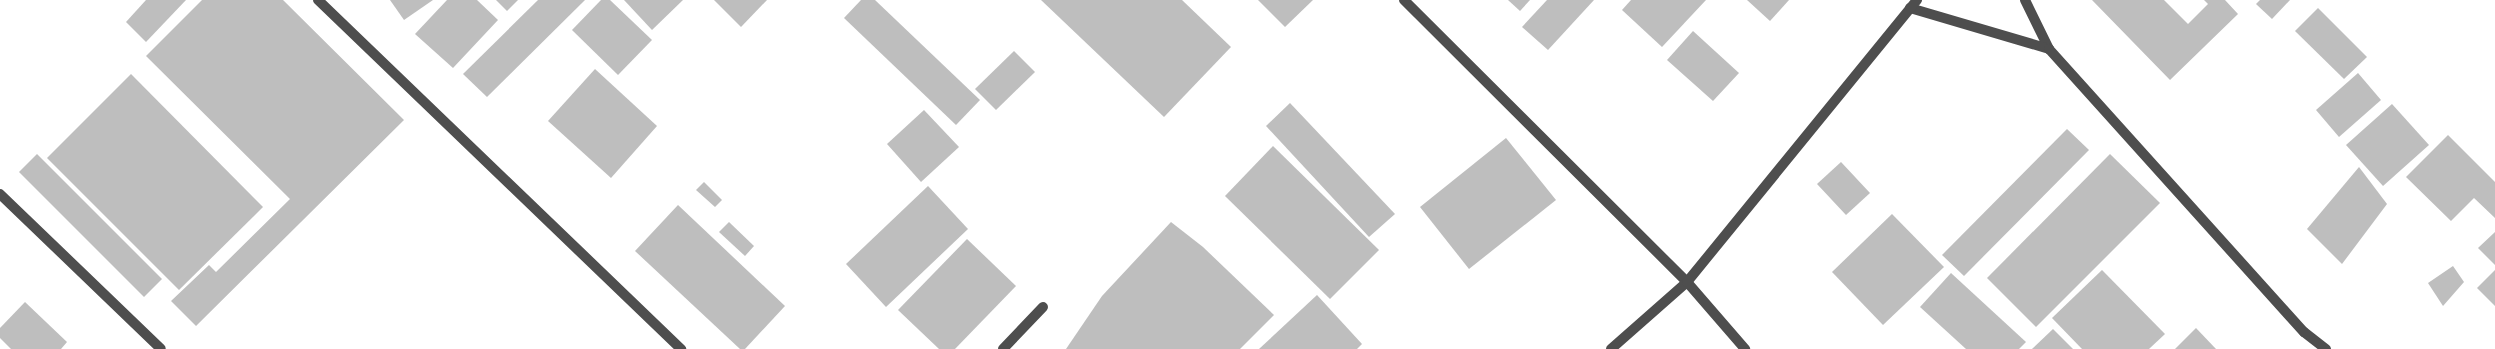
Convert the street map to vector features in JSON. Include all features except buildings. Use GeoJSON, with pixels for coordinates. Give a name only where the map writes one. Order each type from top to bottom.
{"type":"FeatureCollection","features":[{"type":"Feature","properties":{"kind":"street"},"geometry":{"type":"LineString","coordinates":[[318,0],[681,349]]}},
{"type":"Feature","properties":{"kind":"street"},"geometry":{"type":"LineString","coordinates":[[1404,0],[1688,282],[1744,349]]}},
{"type":"Feature","properties":{"kind":"street"},"geometry":{"type":"LineString","coordinates":[[1611,349],[1688,282],[1917,0]]}},
{"type":"Feature","properties":{"kind":"street"},"geometry":{"type":"LineString","coordinates":[[2025,0],[2049,49],[2304,332],[2326,349]]}},
{"type":"Feature","properties":{"kind":"street"},"geometry":{"type":"LineString","coordinates":[[1910,8],[2049,49]]}},
{"type":"Feature","properties":{"kind":"street"},"geometry":{"type":"LineString","coordinates":[[0,194],[161,349]]}},
{"type":"Feature","properties":{"kind":"street"},"geometry":{"type":"LineString","coordinates":[[1003,349],[1043,307]]}}]}
